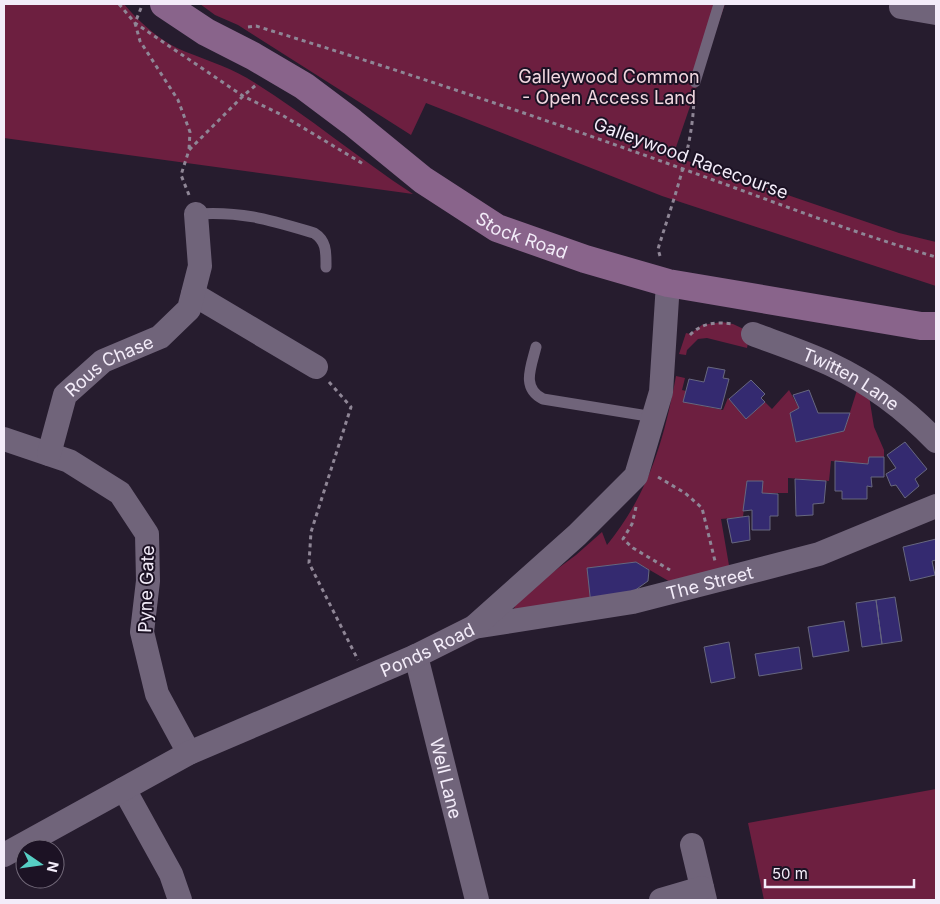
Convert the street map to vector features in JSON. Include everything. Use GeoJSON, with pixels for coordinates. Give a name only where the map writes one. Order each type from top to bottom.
{"type":"FeatureCollection","features":[{"type":"Feature","properties":{"kind":"main road","name":"Stock Road"},"geometry":{"type":"LineString","coordinates":[[164,4],[206,32],[304,86],[352,122],[423,180],[497,228],[585,259],[668,283],[912,324],[936,326]]}},
{"type":"Feature","properties":{"kind":"street"},"geometry":{"type":"LineString","coordinates":[[901,7],[936,13]]}},
{"type":"Feature","properties":{"kind":"street","name":"Rous Chase"},"geometry":{"type":"LineString","coordinates":[[49,454],[65,395],[103,361],[160,337],[189,309],[200,266],[196,214]]}},
{"type":"Feature","properties":{"kind":"street","name":"Ponds Road"},"geometry":{"type":"LineString","coordinates":[[4,855],[189,753],[416,656],[474,627],[577,535],[636,476],[661,392],[668,283]]}},
{"type":"Feature","properties":{"kind":"street"},"geometry":{"type":"LineString","coordinates":[[193,294],[316,366]]}},
{"type":"Feature","properties":{"kind":"street","name":"Twitten Lane"},"geometry":{"type":"LineString","coordinates":[[744,329],[832,365],[878,392],[921,425],[936,441]]}},
{"type":"Feature","properties":{"kind":"street","name":"Pyne Gate"},"geometry":{"type":"LineString","coordinates":[[4,439],[69,461],[120,494],[148,534],[148,581],[142,632],[157,694],[189,753]]}},
{"type":"Feature","properties":{"kind":"street","name":"The Street"},"geometry":{"type":"LineString","coordinates":[[474,627],[633,602],[819,554],[936,506]]}},
{"type":"Feature","properties":{"kind":"street","name":"Well Lane"},"geometry":{"type":"LineString","coordinates":[[416,656],[477,900]]}},
{"type":"Feature","properties":{"kind":"street"},"geometry":{"type":"LineString","coordinates":[[124,788],[171,874],[180,900]]}},
{"type":"Feature","properties":{"kind":"street"},"geometry":{"type":"LineString","coordinates":[[661,900],[704,894],[692,845]]}},
{"type":"Feature","properties":{"kind":"lane"},"geometry":{"type":"LineString","coordinates":[[694,82],[719,4]]}},
{"type":"Feature","properties":{"kind":"lane"},"geometry":{"type":"LineString","coordinates":[[196,214],[232,213],[247,215],[314,233],[321,237],[325,244],[326,267]]}},
{"type":"Feature","properties":{"kind":"lane"},"geometry":{"type":"LineString","coordinates":[[536,347],[528,382],[530,390],[536,396],[543,399],[654,417]]}},
{"type":"Feature","properties":{"kind":"path"},"geometry":{"type":"LineString","coordinates":[[119,4],[135,23],[243,96],[282,115],[368,167]]}},
{"type":"Feature","properties":{"kind":"path"},"geometry":{"type":"LineString","coordinates":[[143,4],[135,23],[140,41],[178,100],[190,132],[189,150],[181,174],[196,214]]}},
{"type":"Feature","properties":{"kind":"path","name":"Galleywood Racecourse"},"geometry":{"type":"LineString","coordinates":[[206,32],[256,26],[372,62],[682,168],[823,220],[936,257]]}},
{"type":"Feature","properties":{"kind":"path"},"geometry":{"type":"LineString","coordinates":[[189,150],[243,96],[279,71]]}},
{"type":"Feature","properties":{"kind":"path"},"geometry":{"type":"LineString","coordinates":[[668,283],[658,249],[682,168],[694,116],[694,82]]}},
{"type":"Feature","properties":{"kind":"path"},"geometry":{"type":"LineString","coordinates":[[690,334],[702,325],[716,323],[744,329]]}},
{"type":"Feature","properties":{"kind":"path"},"geometry":{"type":"LineString","coordinates":[[316,366],[351,407],[311,532],[309,563],[367,677]]}},
{"type":"Feature","properties":{"kind":"path"},"geometry":{"type":"LineString","coordinates":[[653,475],[685,493],[702,508],[716,564],[708,567]]}},
{"type":"Feature","properties":{"kind":"path"},"geometry":{"type":"LineString","coordinates":[[625,486],[639,495],[632,524],[623,539],[633,548],[675,572]]}},
{"type":"Feature","properties":{"kind":"green space"},"geometry":{"type":"Polygon","coordinates":[[[4,4],[124,4],[141,22],[162,39],[177,48],[230,69],[247,78],[413,194],[4,138],[4,4]]]}},
{"type":"Feature","properties":{"kind":"green space","name":"Galleywood Common - Open Access Land"},"geometry":{"type":"Polygon","coordinates":[[[200,4],[725,4],[673,156],[899,233],[936,242],[936,286],[662,196],[426,103],[411,135],[238,25],[215,15],[200,4]]]}},
{"type":"Feature","properties":{"kind":"green space"},"geometry":{"type":"Polygon","coordinates":[[[722,322],[733,324],[750,332],[747,348],[707,338],[698,339],[687,350],[686,355],[679,354],[686,333],[690,334],[702,325],[722,322]]]}},
{"type":"Feature","properties":{"kind":"green space"},"geometry":{"type":"Polygon","coordinates":[[[676,376],[685,378],[682,390],[686,391],[684,402],[723,410],[728,398],[746,419],[765,402],[772,409],[789,390],[799,408],[790,413],[796,442],[844,431],[857,390],[869,396],[874,427],[884,450],[884,457],[869,457],[868,464],[831,461],[829,481],[788,478],[788,493],[762,493],[747,481],[743,517],[721,519],[731,577],[672,583],[636,562],[587,568],[591,605],[514,609],[518,598],[576,555],[602,532],[607,545],[622,525],[634,506],[653,465],[666,422],[676,376]]]}},
{"type":"Feature","properties":{"kind":"green space"},"geometry":{"type":"Polygon","coordinates":[[[936,789],[936,900],[764,900],[748,823],[936,789]]]}},
{"type":"Feature","properties":{"kind":"building"},"geometry":{"type":"Polygon","coordinates":[[[708,367],[725,370],[723,378],[729,379],[721,409],[683,402],[689,379],[704,382],[708,367]]]}},
{"type":"Feature","properties":{"kind":"building"},"geometry":{"type":"Polygon","coordinates":[[[751,380],[765,394],[761,398],[765,402],[746,419],[729,399],[751,380]]]}},
{"type":"Feature","properties":{"kind":"building"},"geometry":{"type":"Polygon","coordinates":[[[809,390],[818,413],[850,413],[844,431],[796,442],[790,413],[799,408],[793,395],[809,390]]]}},
{"type":"Feature","properties":{"kind":"building"},"geometry":{"type":"Polygon","coordinates":[[[905,442],[927,469],[915,479],[919,486],[905,498],[896,485],[891,486],[886,474],[896,468],[887,455],[905,442]]]}},
{"type":"Feature","properties":{"kind":"building"},"geometry":{"type":"Polygon","coordinates":[[[869,457],[884,457],[884,477],[871,477],[872,487],[867,486],[867,499],[842,499],[842,491],[835,491],[835,461],[868,464],[869,457]]]}},
{"type":"Feature","properties":{"kind":"building"},"geometry":{"type":"Polygon","coordinates":[[[795,479],[826,481],[824,503],[813,504],[813,515],[796,516],[795,479]]]}},
{"type":"Feature","properties":{"kind":"building"},"geometry":{"type":"Polygon","coordinates":[[[747,481],[763,481],[762,493],[778,494],[778,516],[770,516],[770,530],[752,530],[752,510],[743,511],[747,481]]]}},
{"type":"Feature","properties":{"kind":"building"},"geometry":{"type":"Polygon","coordinates":[[[749,516],[750,540],[732,543],[727,519],[749,516]]]}},
{"type":"Feature","properties":{"kind":"building"},"geometry":{"type":"Polygon","coordinates":[[[936,539],[936,560],[932,561],[935,575],[910,581],[903,547],[936,539]]]}},
{"type":"Feature","properties":{"kind":"building"},"geometry":{"type":"Polygon","coordinates":[[[636,562],[649,570],[648,581],[634,591],[591,605],[587,568],[636,562]]]}},
{"type":"Feature","properties":{"kind":"building"},"geometry":{"type":"Polygon","coordinates":[[[895,597],[902,641],[882,644],[876,600],[895,597]]]}},
{"type":"Feature","properties":{"kind":"building"},"geometry":{"type":"Polygon","coordinates":[[[876,600],[882,644],[862,647],[856,603],[876,600]]]}},
{"type":"Feature","properties":{"kind":"building"},"geometry":{"type":"Polygon","coordinates":[[[844,621],[849,651],[813,657],[808,627],[844,621]]]}},
{"type":"Feature","properties":{"kind":"building"},"geometry":{"type":"Polygon","coordinates":[[[729,642],[735,678],[711,683],[704,647],[729,642]]]}},
{"type":"Feature","properties":{"kind":"building"},"geometry":{"type":"Polygon","coordinates":[[[799,647],[802,669],[759,676],[755,654],[799,647]]]}}]}
